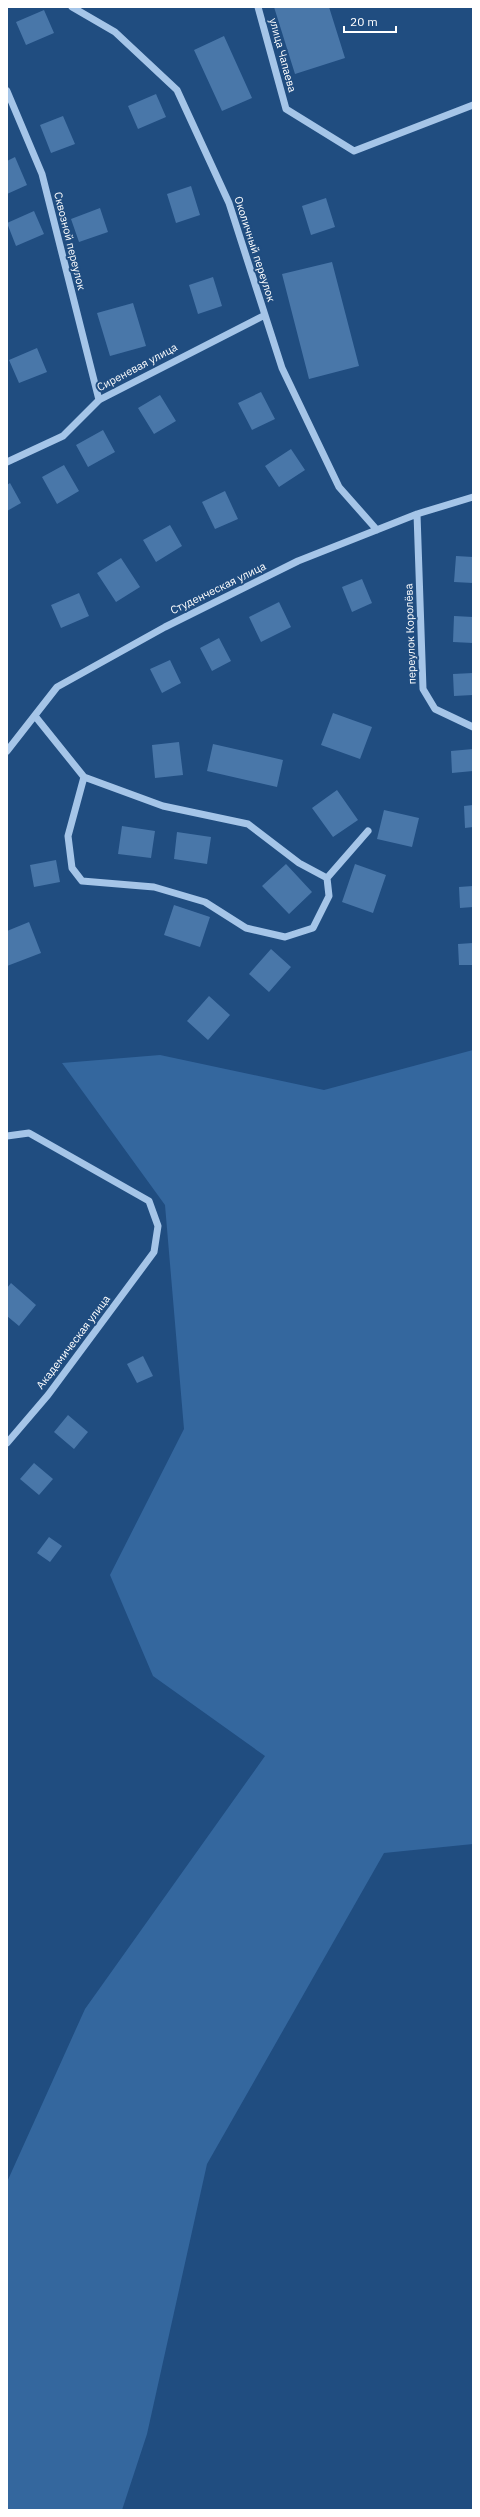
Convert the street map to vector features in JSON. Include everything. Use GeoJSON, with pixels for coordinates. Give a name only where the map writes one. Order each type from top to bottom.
{"type":"FeatureCollection","features":[{"type":"Feature","properties":{"kind":"street","name":"Околичный переулок"},"geometry":{"type":"LineString","coordinates":[[72,7],[115,32],[177,90],[229,203],[282,368],[339,486],[377,530]]}},
{"type":"Feature","properties":{"kind":"street","name":"улица Чапаева"},"geometry":{"type":"LineString","coordinates":[[258,7],[286,109],[354,151],[473,105]]}},
{"type":"Feature","properties":{"kind":"street","name":"Сквозной переулок"},"geometry":{"type":"LineString","coordinates":[[7,91],[42,174],[99,400]]}},
{"type":"Feature","properties":{"kind":"street","name":"Сиреневая улица"},"geometry":{"type":"LineString","coordinates":[[7,462],[63,436],[99,400],[265,315]]}},
{"type":"Feature","properties":{"kind":"street","name":"Студенческая улица"},"geometry":{"type":"LineString","coordinates":[[7,751],[57,687],[165,627],[298,561],[417,514],[473,497]]}},
{"type":"Feature","properties":{"kind":"street","name":"переулок Королёва"},"geometry":{"type":"LineString","coordinates":[[417,514],[423,689],[435,709],[473,726]]}},
{"type":"Feature","properties":{"kind":"street"},"geometry":{"type":"LineString","coordinates":[[35,716],[84,778],[163,806],[248,824],[299,863],[327,878]]}},
{"type":"Feature","properties":{"kind":"street"},"geometry":{"type":"LineString","coordinates":[[84,778],[68,836],[72,868],[82,881],[154,887],[205,902],[246,928],[285,937],[314,928],[329,896],[327,878],[368,831]]}},
{"type":"Feature","properties":{"kind":"street","name":"Академическая улица"},"geometry":{"type":"LineString","coordinates":[[7,1136],[29,1133],[149,1201],[158,1226],[154,1252],[48,1395],[7,1443]]}},
{"type":"Feature","properties":{"kind":"shaded area"},"geometry":{"type":"Polygon","coordinates":[[[473,1050],[473,1844],[384,1853],[207,2164],[147,2434],[122,2510],[7,2510],[7,2182],[85,2009],[265,1756],[153,1676],[110,1575],[184,1429],[165,1205],[62,1063],[160,1055],[324,1090],[473,1050]]]}},
{"type":"Feature","properties":{"kind":"building"},"geometry":{"type":"Polygon","coordinates":[[[274,7],[329,7],[345,58],[295,74],[274,7]]]}},
{"type":"Feature","properties":{"kind":"building"},"geometry":{"type":"Polygon","coordinates":[[[44,10],[54,33],[26,45],[16,22],[44,10]]]}},
{"type":"Feature","properties":{"kind":"building"},"geometry":{"type":"Polygon","coordinates":[[[224,36],[252,98],[222,111],[194,50],[224,36]]]}},
{"type":"Feature","properties":{"kind":"building"},"geometry":{"type":"Polygon","coordinates":[[[156,94],[166,117],[138,129],[128,106],[156,94]]]}},
{"type":"Feature","properties":{"kind":"building"},"geometry":{"type":"Polygon","coordinates":[[[63,116],[75,144],[51,153],[40,125],[63,116]]]}},
{"type":"Feature","properties":{"kind":"building"},"geometry":{"type":"Polygon","coordinates":[[[15,157],[27,185],[7,194],[7,161],[15,157]]]}},
{"type":"Feature","properties":{"kind":"building"},"geometry":{"type":"Polygon","coordinates":[[[191,186],[200,215],[176,223],[167,194],[191,186]]]}},
{"type":"Feature","properties":{"kind":"building"},"geometry":{"type":"Polygon","coordinates":[[[326,198],[335,227],[311,235],[302,206],[326,198]]]}},
{"type":"Feature","properties":{"kind":"building"},"geometry":{"type":"Polygon","coordinates":[[[100,208],[108,232],[79,242],[71,219],[100,208]]]}},
{"type":"Feature","properties":{"kind":"building"},"geometry":{"type":"Polygon","coordinates":[[[34,211],[44,234],[16,246],[7,223],[34,211]]]}},
{"type":"Feature","properties":{"kind":"building"},"geometry":{"type":"Polygon","coordinates":[[[332,262],[359,366],[309,379],[282,274],[332,262]]]}},
{"type":"Feature","properties":{"kind":"building"},"geometry":{"type":"Polygon","coordinates":[[[213,277],[222,306],[198,314],[189,285],[213,277]]]}},
{"type":"Feature","properties":{"kind":"building"},"geometry":{"type":"Polygon","coordinates":[[[133,303],[146,346],[110,356],[97,313],[133,303]]]}},
{"type":"Feature","properties":{"kind":"building"},"geometry":{"type":"Polygon","coordinates":[[[37,348],[47,372],[19,383],[9,360],[37,348]]]}},
{"type":"Feature","properties":{"kind":"building"},"geometry":{"type":"Polygon","coordinates":[[[261,392],[275,419],[252,430],[238,403],[261,392]]]}},
{"type":"Feature","properties":{"kind":"building"},"geometry":{"type":"Polygon","coordinates":[[[160,395],[176,421],[154,434],[138,408],[160,395]]]}},
{"type":"Feature","properties":{"kind":"building"},"geometry":{"type":"Polygon","coordinates":[[[103,430],[115,452],[88,467],[76,445],[103,430]]]}},
{"type":"Feature","properties":{"kind":"building"},"geometry":{"type":"Polygon","coordinates":[[[291,449],[305,470],[279,487],[265,466],[291,449]]]}},
{"type":"Feature","properties":{"kind":"building"},"geometry":{"type":"Polygon","coordinates":[[[64,465],[79,491],[57,504],[42,477],[64,465]]]}},
{"type":"Feature","properties":{"kind":"building"},"geometry":{"type":"Polygon","coordinates":[[[10,483],[21,503],[7,511],[7,485],[10,483]]]}},
{"type":"Feature","properties":{"kind":"building"},"geometry":{"type":"Polygon","coordinates":[[[225,491],[238,519],[215,529],[202,502],[225,491]]]}},
{"type":"Feature","properties":{"kind":"building"},"geometry":{"type":"Polygon","coordinates":[[[170,525],[182,546],[156,562],[143,540],[170,525]]]}},
{"type":"Feature","properties":{"kind":"building"},"geometry":{"type":"Polygon","coordinates":[[[456,556],[473,557],[473,583],[454,582],[456,556]]]}},
{"type":"Feature","properties":{"kind":"building"},"geometry":{"type":"Polygon","coordinates":[[[121,558],[140,587],[116,602],[97,573],[121,558]]]}},
{"type":"Feature","properties":{"kind":"building"},"geometry":{"type":"Polygon","coordinates":[[[362,579],[372,603],[352,612],[342,587],[362,579]]]}},
{"type":"Feature","properties":{"kind":"building"},"geometry":{"type":"Polygon","coordinates":[[[79,593],[89,616],[61,628],[51,605],[79,593]]]}},
{"type":"Feature","properties":{"kind":"building"},"geometry":{"type":"Polygon","coordinates":[[[279,602],[291,627],[261,642],[249,617],[279,602]]]}},
{"type":"Feature","properties":{"kind":"building"},"geometry":{"type":"Polygon","coordinates":[[[454,616],[473,617],[473,643],[453,642],[454,616]]]}},
{"type":"Feature","properties":{"kind":"building"},"geometry":{"type":"Polygon","coordinates":[[[219,638],[231,661],[212,671],[200,648],[219,638]]]}},
{"type":"Feature","properties":{"kind":"building"},"geometry":{"type":"Polygon","coordinates":[[[170,660],[181,683],[162,693],[150,669],[170,660]]]}},
{"type":"Feature","properties":{"kind":"building"},"geometry":{"type":"Polygon","coordinates":[[[473,673],[473,695],[454,696],[453,674],[473,673]]]}},
{"type":"Feature","properties":{"kind":"building"},"geometry":{"type":"Polygon","coordinates":[[[333,713],[372,727],[360,759],[321,745],[333,713]]]}},
{"type":"Feature","properties":{"kind":"building"},"geometry":{"type":"Polygon","coordinates":[[[179,742],[183,775],[155,778],[152,745],[179,742]]]}},
{"type":"Feature","properties":{"kind":"building"},"geometry":{"type":"Polygon","coordinates":[[[213,744],[283,760],[277,787],[207,771],[213,744]]]}},
{"type":"Feature","properties":{"kind":"building"},"geometry":{"type":"Polygon","coordinates":[[[473,749],[473,771],[452,773],[451,751],[473,749]]]}},
{"type":"Feature","properties":{"kind":"building"},"geometry":{"type":"Polygon","coordinates":[[[337,790],[358,820],[333,837],[312,808],[337,790]]]}},
{"type":"Feature","properties":{"kind":"building"},"geometry":{"type":"Polygon","coordinates":[[[473,805],[473,827],[465,828],[464,806],[473,805]]]}},
{"type":"Feature","properties":{"kind":"building"},"geometry":{"type":"Polygon","coordinates":[[[384,810],[419,818],[412,847],[377,839],[384,810]]]}},
{"type":"Feature","properties":{"kind":"building"},"geometry":{"type":"Polygon","coordinates":[[[122,826],[155,831],[151,858],[118,854],[122,826]]]}},
{"type":"Feature","properties":{"kind":"building"},"geometry":{"type":"Polygon","coordinates":[[[177,832],[211,837],[207,864],[174,859],[177,832]]]}},
{"type":"Feature","properties":{"kind":"building"},"geometry":{"type":"Polygon","coordinates":[[[56,860],[60,882],[34,887],[30,865],[56,860]]]}},
{"type":"Feature","properties":{"kind":"building"},"geometry":{"type":"Polygon","coordinates":[[[286,864],[312,892],[289,914],[262,886],[286,864]]]}},
{"type":"Feature","properties":{"kind":"building"},"geometry":{"type":"Polygon","coordinates":[[[355,864],[386,875],[373,913],[342,902],[355,864]]]}},
{"type":"Feature","properties":{"kind":"building"},"geometry":{"type":"Polygon","coordinates":[[[473,886],[473,907],[460,908],[459,887],[473,886]]]}},
{"type":"Feature","properties":{"kind":"building"},"geometry":{"type":"Polygon","coordinates":[[[174,905],[210,917],[200,947],[164,935],[174,905]]]}},
{"type":"Feature","properties":{"kind":"building"},"geometry":{"type":"Polygon","coordinates":[[[29,922],[41,953],[7,966],[7,931],[29,922]]]}},
{"type":"Feature","properties":{"kind":"building"},"geometry":{"type":"Polygon","coordinates":[[[473,943],[473,965],[459,965],[458,944],[473,943]]]}},
{"type":"Feature","properties":{"kind":"building"},"geometry":{"type":"Polygon","coordinates":[[[271,949],[291,967],[269,992],[249,974],[271,949]]]}},
{"type":"Feature","properties":{"kind":"building"},"geometry":{"type":"Polygon","coordinates":[[[209,996],[230,1015],[208,1040],[187,1021],[209,996]]]}},
{"type":"Feature","properties":{"kind":"building"},"geometry":{"type":"Polygon","coordinates":[[[11,1283],[36,1305],[19,1326],[7,1316],[7,1288],[11,1283]]]}},
{"type":"Feature","properties":{"kind":"building"},"geometry":{"type":"Polygon","coordinates":[[[143,1356],[153,1376],[137,1383],[127,1364],[143,1356]]]}},
{"type":"Feature","properties":{"kind":"building"},"geometry":{"type":"Polygon","coordinates":[[[68,1415],[88,1432],[74,1449],[54,1432],[68,1415]]]}},
{"type":"Feature","properties":{"kind":"building"},"geometry":{"type":"Polygon","coordinates":[[[34,1463],[53,1479],[39,1495],[20,1479],[34,1463]]]}},
{"type":"Feature","properties":{"kind":"building"},"geometry":{"type":"Polygon","coordinates":[[[49,1537],[62,1546],[50,1562],[37,1553],[49,1537]]]}}]}
